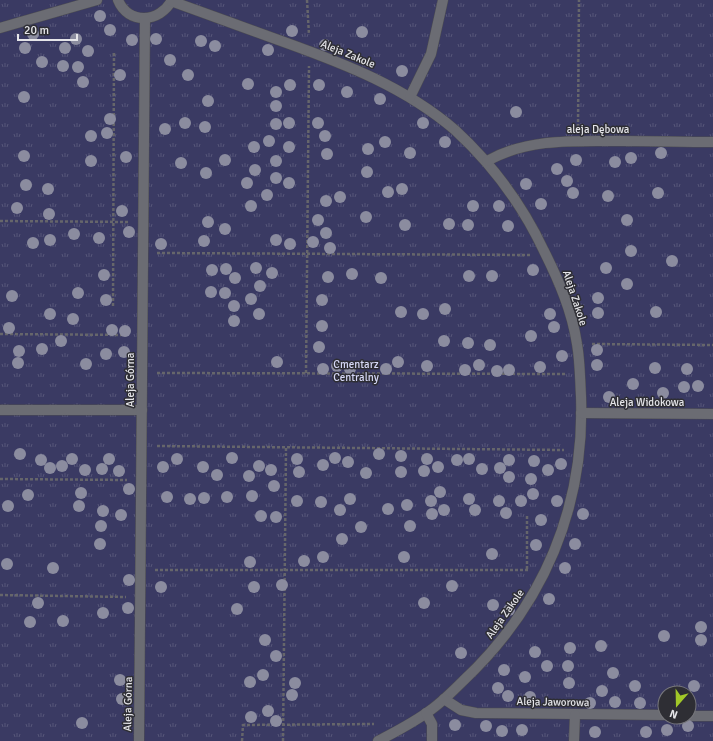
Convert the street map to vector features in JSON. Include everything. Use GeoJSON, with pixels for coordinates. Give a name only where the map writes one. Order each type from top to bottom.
{"type":"FeatureCollection","features":[{"type":"Feature","properties":{"kind":"street"},"geometry":{"type":"LineString","coordinates":[[0,28],[97,0]]}},
{"type":"Feature","properties":{"kind":"street"},"geometry":{"type":"LineString","coordinates":[[118,0],[127,13],[135,17],[145,19],[161,14],[171,1]]}},
{"type":"Feature","properties":{"kind":"street"},"geometry":{"type":"LineString","coordinates":[[410,97],[431,54],[443,0]]}},
{"type":"Feature","properties":{"kind":"street","name":"Aleja Zakole"},"geometry":{"type":"LineString","coordinates":[[171,1],[309,51],[366,74],[410,97],[453,129],[487,161],[520,206],[547,256],[568,306],[577,344],[582,413],[580,450],[577,474],[564,525],[546,570],[534,593],[500,643],[476,670],[426,713],[378,741]]}},
{"type":"Feature","properties":{"kind":"street","name":"Aleja Górna"},"geometry":{"type":"LineString","coordinates":[[139,741],[145,19]]}},
{"type":"Feature","properties":{"kind":"street","name":"aleja Dębowa"},"geometry":{"type":"LineString","coordinates":[[487,161],[500,154],[526,146],[578,141],[713,142]]}},
{"type":"Feature","properties":{"kind":"street"},"geometry":{"type":"LineString","coordinates":[[0,410],[142,410]]}},
{"type":"Feature","properties":{"kind":"street","name":"Aleja Widokowa"},"geometry":{"type":"LineString","coordinates":[[582,413],[713,414]]}},
{"type":"Feature","properties":{"kind":"street","name":"Aleja Jaworowa"},"geometry":{"type":"LineString","coordinates":[[444,699],[461,710],[476,713],[657,715]]}},
{"type":"Feature","properties":{"kind":"street"},"geometry":{"type":"LineString","coordinates":[[426,713],[432,724],[432,741]]}},
{"type":"Feature","properties":{"kind":"street"},"geometry":{"type":"LineString","coordinates":[[574,741],[576,714]]}},
{"type":"Feature","properties":{"kind":"street"},"geometry":{"type":"LineString","coordinates":[[697,716],[713,716]]}},
{"type":"Feature","properties":{"kind":"path"},"geometry":{"type":"LineString","coordinates":[[306,373],[309,51],[308,0]]}},
{"type":"Feature","properties":{"kind":"path"},"geometry":{"type":"LineString","coordinates":[[578,141],[579,0]]}},
{"type":"Feature","properties":{"kind":"path"},"geometry":{"type":"LineString","coordinates":[[113,306],[114,51]]}},
{"type":"Feature","properties":{"kind":"path"},"geometry":{"type":"LineString","coordinates":[[0,221],[144,222]]}},
{"type":"Feature","properties":{"kind":"path"},"geometry":{"type":"LineString","coordinates":[[143,253],[547,256]]}},
{"type":"Feature","properties":{"kind":"path"},"geometry":{"type":"LineString","coordinates":[[0,334],[143,336]]}},
{"type":"Feature","properties":{"kind":"path"},"geometry":{"type":"LineString","coordinates":[[577,344],[713,345]]}},
{"type":"Feature","properties":{"kind":"path"},"geometry":{"type":"LineString","coordinates":[[142,373],[566,374]]}},
{"type":"Feature","properties":{"kind":"path"},"geometry":{"type":"LineString","coordinates":[[142,446],[565,450]]}},
{"type":"Feature","properties":{"kind":"path"},"geometry":{"type":"LineString","coordinates":[[283,741],[286,447]]}},
{"type":"Feature","properties":{"kind":"path"},"geometry":{"type":"LineString","coordinates":[[0,479],[142,480]]}},
{"type":"Feature","properties":{"kind":"path"},"geometry":{"type":"LineString","coordinates":[[527,516],[527,570]]}},
{"type":"Feature","properties":{"kind":"path"},"geometry":{"type":"LineString","coordinates":[[141,570],[546,570]]}},
{"type":"Feature","properties":{"kind":"path"},"geometry":{"type":"LineString","coordinates":[[0,595],[141,597]]}},
{"type":"Feature","properties":{"kind":"path"},"geometry":{"type":"LineString","coordinates":[[242,741],[243,725],[374,724]]}},
{"type":"Feature","properties":{"kind":"green space","name":"Cmentarz Centralny"},"geometry":{"type":"Polygon","coordinates":[[[0,0],[713,0],[713,741],[0,741],[0,0]]]}}]}
